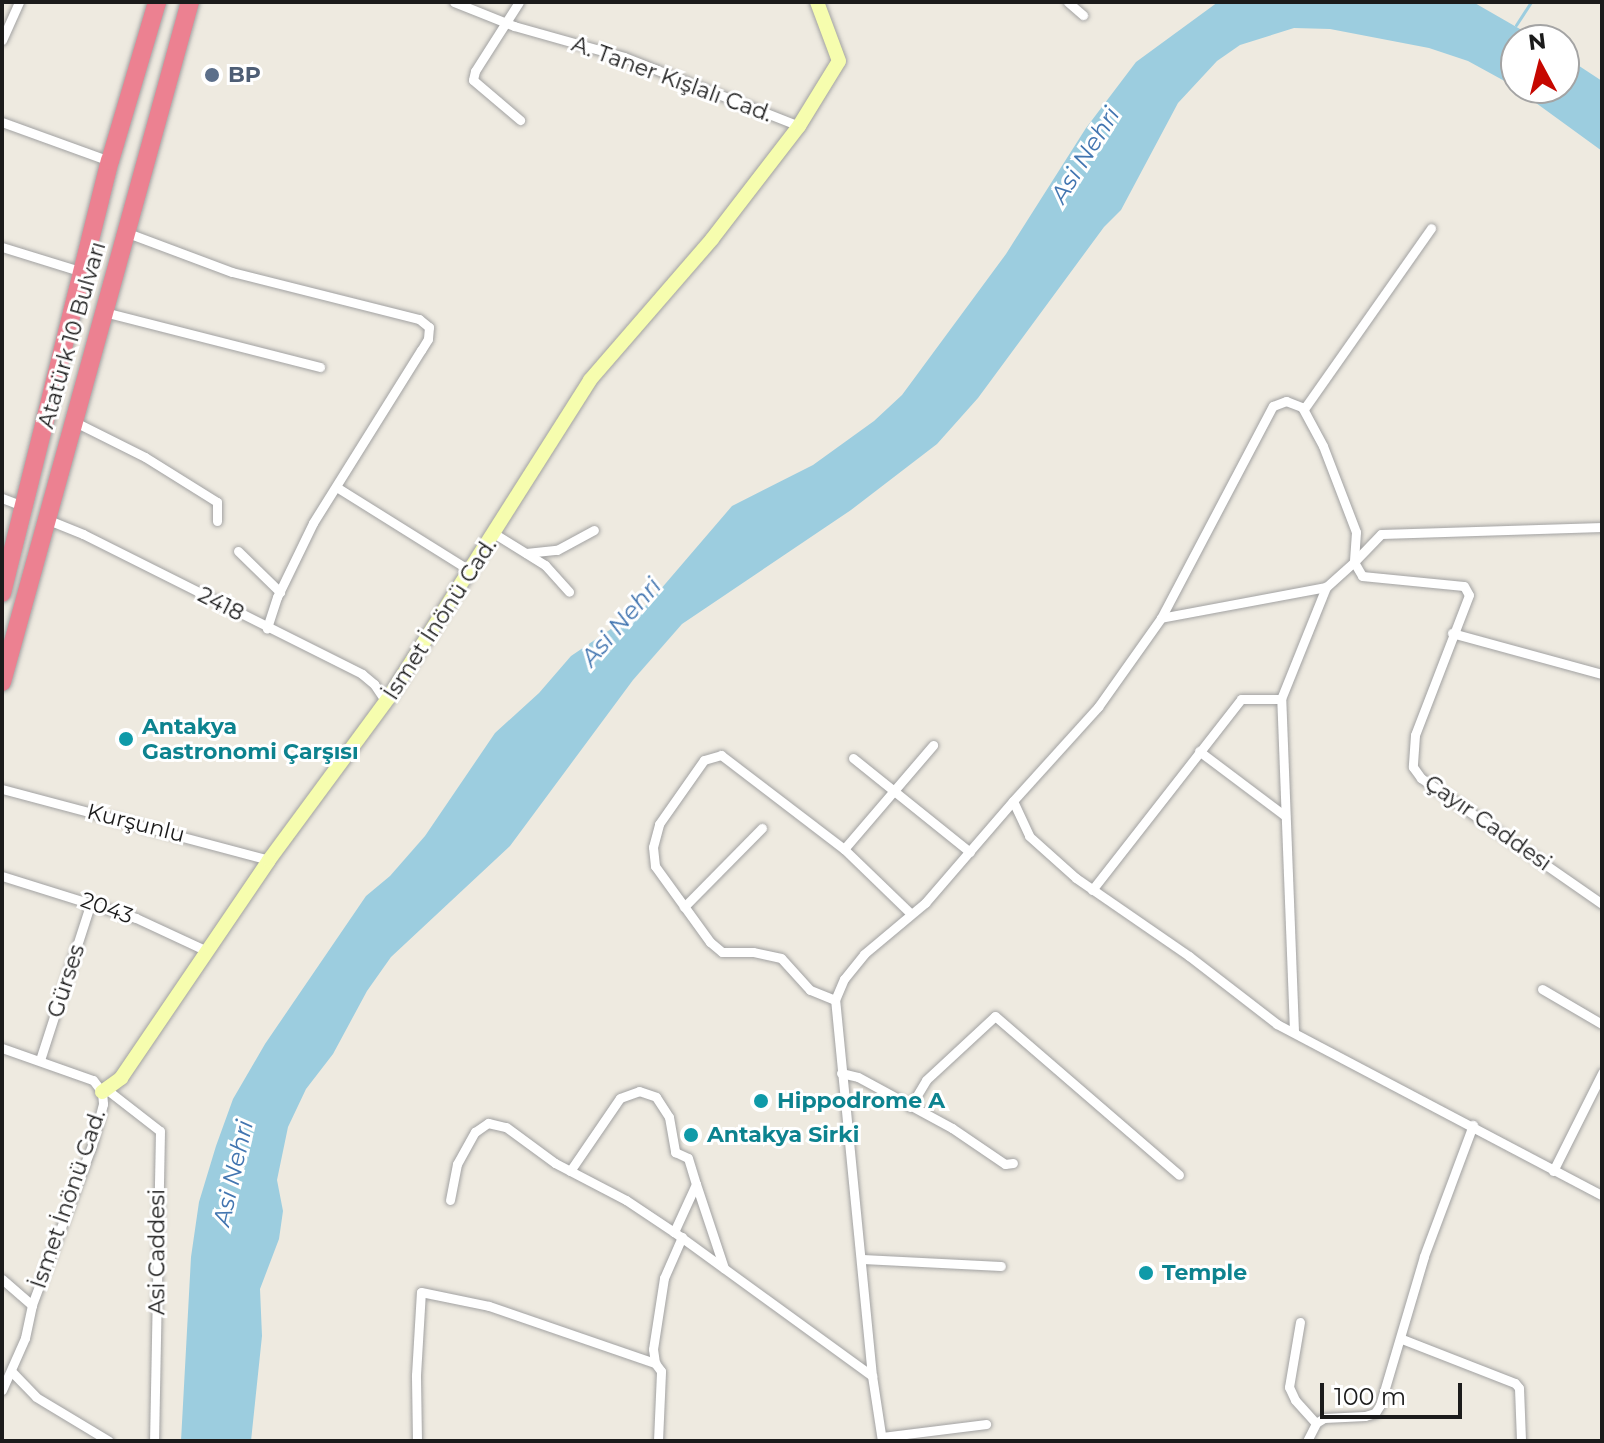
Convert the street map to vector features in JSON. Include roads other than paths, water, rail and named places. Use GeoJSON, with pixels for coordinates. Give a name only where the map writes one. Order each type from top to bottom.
{"type":"FeatureCollection","features":[{"type":"Feature","properties":{"kind":"highway","name":"Atatürk 10 Bulvarı"},"geometry":{"type":"LineString","coordinates":[[2,593],[26,507],[110,161],[157,2]]}},
{"type":"Feature","properties":{"kind":"highway","name":"Atatürk 10 Bulvarı"},"geometry":{"type":"LineString","coordinates":[[2,682],[190,2]]}},
{"type":"Feature","properties":{"kind":"street"},"geometry":{"type":"LineString","coordinates":[[2,40],[19,2]]}},
{"type":"Feature","properties":{"kind":"street","name":"A. Taner Kışlalı Cad."},"geometry":{"type":"LineString","coordinates":[[454,2],[624,57],[799,126]]}},
{"type":"Feature","properties":{"kind":"street"},"geometry":{"type":"LineString","coordinates":[[519,2],[505,21],[473,80],[520,120]]}},
{"type":"Feature","properties":{"kind":"street","name":"İsmet İnönü Cad."},"geometry":{"type":"LineString","coordinates":[[3,1384],[13,1373],[32,1305],[92,1145],[104,1091],[121,1078],[269,860],[386,702],[495,534],[564,416],[590,380],[712,239],[799,126],[839,61],[817,2]]}},
{"type":"Feature","properties":{"kind":"street"},"geometry":{"type":"LineString","coordinates":[[1068,2],[1083,15]]}},
{"type":"Feature","properties":{"kind":"street"},"geometry":{"type":"LineString","coordinates":[[2,122],[110,161]]}},
{"type":"Feature","properties":{"kind":"street"},"geometry":{"type":"LineString","coordinates":[[1304,409],[1431,228]]}},
{"type":"Feature","properties":{"kind":"street"},"geometry":{"type":"LineString","coordinates":[[125,232],[232,272],[419,319],[429,327],[428,339],[338,488],[313,523],[280,592],[267,628]]}},
{"type":"Feature","properties":{"kind":"street"},"geometry":{"type":"LineString","coordinates":[[2,247],[84,273]]}},
{"type":"Feature","properties":{"kind":"street"},"geometry":{"type":"LineString","coordinates":[[104,312],[320,367]]}},
{"type":"Feature","properties":{"kind":"street"},"geometry":{"type":"LineString","coordinates":[[986,1424],[882,1439],[872,1376],[835,1000],[844,979],[864,954],[911,914],[970,852],[1098,707],[1161,618],[1273,406],[1289,402],[1304,409],[1323,446],[1356,532],[1354,562],[1362,576],[1464,586],[1469,595],[1452,633],[1602,674]]}},
{"type":"Feature","properties":{"kind":"street"},"geometry":{"type":"LineString","coordinates":[[73,421],[145,457],[217,502],[217,521]]}},
{"type":"Feature","properties":{"kind":"street"},"geometry":{"type":"LineString","coordinates":[[338,488],[471,571]]}},
{"type":"Feature","properties":{"kind":"street"},"geometry":{"type":"LineString","coordinates":[[2,498],[26,507]]}},
{"type":"Feature","properties":{"kind":"street","name":"2418"},"geometry":{"type":"LineString","coordinates":[[46,519],[83,534],[362,674],[374,684],[386,702]]}},
{"type":"Feature","properties":{"kind":"street"},"geometry":{"type":"LineString","coordinates":[[1294,1031],[1281,699],[1326,587],[1381,534],[1602,527]]}},
{"type":"Feature","properties":{"kind":"street"},"geometry":{"type":"LineString","coordinates":[[526,553],[557,550],[594,530]]}},
{"type":"Feature","properties":{"kind":"street"},"geometry":{"type":"LineString","coordinates":[[495,534],[545,565],[569,592]]}},
{"type":"Feature","properties":{"kind":"street"},"geometry":{"type":"LineString","coordinates":[[238,551],[280,592]]}},
{"type":"Feature","properties":{"kind":"street"},"geometry":{"type":"LineString","coordinates":[[1161,618],[1326,587]]}},
{"type":"Feature","properties":{"kind":"street","name":"Çayır Caddesi"},"geometry":{"type":"LineString","coordinates":[[1452,633],[1415,735],[1413,767],[1421,778],[1602,904]]}},
{"type":"Feature","properties":{"kind":"street"},"geometry":{"type":"LineString","coordinates":[[1092,890],[1241,699],[1281,699]]}},
{"type":"Feature","properties":{"kind":"street"},"geometry":{"type":"LineString","coordinates":[[844,849],[933,745]]}},
{"type":"Feature","properties":{"kind":"street"},"geometry":{"type":"LineString","coordinates":[[1199,751],[1284,815]]}},
{"type":"Feature","properties":{"kind":"street"},"geometry":{"type":"LineString","coordinates":[[835,1000],[810,990],[781,958],[753,952],[722,952],[710,942],[655,866],[654,838],[684,785],[704,760],[721,755],[844,849],[911,914]]}},
{"type":"Feature","properties":{"kind":"street"},"geometry":{"type":"LineString","coordinates":[[853,758],[970,852]]}},
{"type":"Feature","properties":{"kind":"street","name":"Kurşunlu"},"geometry":{"type":"LineString","coordinates":[[2,789],[269,860]]}},
{"type":"Feature","properties":{"kind":"street"},"geometry":{"type":"LineString","coordinates":[[1013,801],[1029,836],[1092,890],[1189,956],[1277,1024],[1602,1195]]}},
{"type":"Feature","properties":{"kind":"street"},"geometry":{"type":"LineString","coordinates":[[684,907],[762,828]]}},
{"type":"Feature","properties":{"kind":"street","name":"2043"},"geometry":{"type":"LineString","coordinates":[[2,876],[136,918],[207,951]]}},
{"type":"Feature","properties":{"kind":"street","name":"Gürses"},"geometry":{"type":"LineString","coordinates":[[40,1060],[91,902]]}},
{"type":"Feature","properties":{"kind":"street"},"geometry":{"type":"LineString","coordinates":[[1542,989],[1602,1024]]}},
{"type":"Feature","properties":{"kind":"street"},"geometry":{"type":"LineString","coordinates":[[910,1107],[926,1080],[995,1016],[1179,1175]]}},
{"type":"Feature","properties":{"kind":"street"},"geometry":{"type":"LineString","coordinates":[[2,1048],[93,1080],[104,1091]]}},
{"type":"Feature","properties":{"kind":"street"},"geometry":{"type":"LineString","coordinates":[[841,1073],[858,1077],[952,1128],[1005,1164],[1013,1163]]}},
{"type":"Feature","properties":{"kind":"street"},"geometry":{"type":"LineString","coordinates":[[1553,1171],[1602,1073]]}},
{"type":"Feature","properties":{"kind":"street","name":"Asi Caddesi"},"geometry":{"type":"LineString","coordinates":[[104,1091],[160,1131],[154,1441]]}},
{"type":"Feature","properties":{"kind":"street"},"geometry":{"type":"LineString","coordinates":[[570,1171],[620,1098],[639,1091],[656,1097],[669,1117],[675,1152],[688,1158],[724,1269]]}},
{"type":"Feature","properties":{"kind":"street"},"geometry":{"type":"LineString","coordinates":[[450,1200],[461,1156],[475,1132],[488,1123],[512,1130],[570,1171],[626,1200],[678,1235],[872,1376]]}},
{"type":"Feature","properties":{"kind":"street"},"geometry":{"type":"LineString","coordinates":[[1307,1441],[1316,1423],[1324,1418],[1375,1413],[1402,1339],[1424,1256],[1473,1125]]}},
{"type":"Feature","properties":{"kind":"street"},"geometry":{"type":"LineString","coordinates":[[658,1441],[661,1371],[655,1363],[653,1349],[664,1278],[696,1184]]}},
{"type":"Feature","properties":{"kind":"street"},"geometry":{"type":"LineString","coordinates":[[862,1259],[1001,1266]]}},
{"type":"Feature","properties":{"kind":"street"},"geometry":{"type":"LineString","coordinates":[[2,1279],[32,1305]]}},
{"type":"Feature","properties":{"kind":"street"},"geometry":{"type":"LineString","coordinates":[[417,1441],[416,1375],[421,1292],[489,1306],[655,1363]]}},
{"type":"Feature","properties":{"kind":"street"},"geometry":{"type":"LineString","coordinates":[[1300,1322],[1289,1387],[1295,1400],[1316,1423]]}},
{"type":"Feature","properties":{"kind":"street"},"geometry":{"type":"LineString","coordinates":[[1402,1339],[1515,1383],[1519,1388],[1521,1441]]}},
{"type":"Feature","properties":{"kind":"street"},"geometry":{"type":"LineString","coordinates":[[13,1373],[36,1397],[109,1441]]}},
{"type":"Feature","properties":{"kind":"water","name":"Asi Nehri"},"geometry":{"type":"Polygon","coordinates":[[[1218,2],[1473,2],[1511,24],[1500,24],[1500,79],[1468,61],[1429,48],[1330,29],[1294,28],[1240,45],[1217,61],[1178,103],[1121,210],[1104,227],[978,398],[937,444],[851,510],[682,624],[633,680],[510,846],[391,957],[367,991],[333,1054],[306,1089],[288,1127],[277,1180],[283,1211],[279,1239],[260,1289],[262,1336],[251,1441],[181,1441],[191,1257],[199,1202],[216,1146],[233,1099],[265,1044],[366,896],[390,876],[425,836],[495,733],[539,693],[571,656],[648,604],[732,506],[813,465],[874,421],[902,395],[1006,254],[1086,128],[1136,62],[1218,2]]]}},
{"type":"Feature","properties":{"kind":"water"},"geometry":{"type":"Polygon","coordinates":[[[1580,67],[1602,81],[1602,151],[1537,104],[1580,104],[1580,67]]]}},
{"type":"Feature","properties":{"kind":"waterway"},"geometry":{"type":"LineString","coordinates":[[1517,24],[1531,2]]}},
{"type":"Feature","properties":{"kind":"place","name":"BP"},"geometry":{"type":"Point","coordinates":[212,75]}},
{"type":"Feature","properties":{"kind":"place","name":"Antakya Gastronomi Çarşısı"},"geometry":{"type":"Point","coordinates":[126,739]}},
{"type":"Feature","properties":{"kind":"place","name":"Hippodrome A"},"geometry":{"type":"Point","coordinates":[761,1101]}},
{"type":"Feature","properties":{"kind":"place","name":"Antakya Sirki"},"geometry":{"type":"Point","coordinates":[691,1135]}},
{"type":"Feature","properties":{"kind":"place","name":"Temple"},"geometry":{"type":"Point","coordinates":[1146,1273]}}]}
